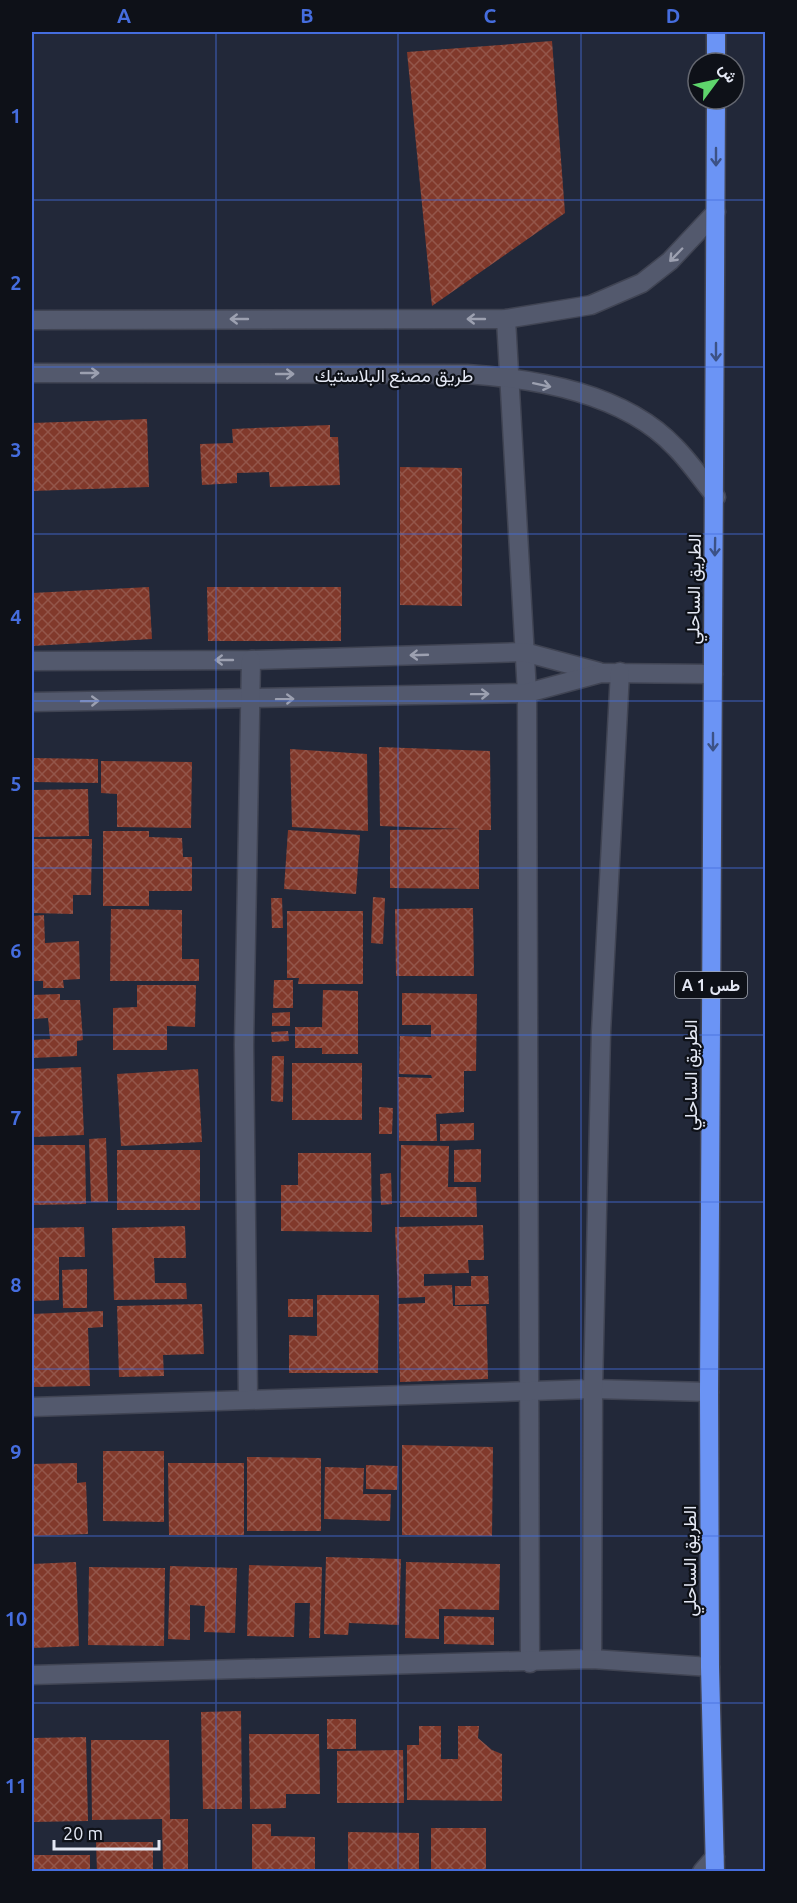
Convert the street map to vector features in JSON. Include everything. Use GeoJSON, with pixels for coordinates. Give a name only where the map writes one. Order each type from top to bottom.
{"type":"FeatureCollection","features":[{"type":"Feature","properties":{"kind":"highway"},"geometry":{"type":"LineString","coordinates":[[716,32],[716,51]]}},
{"type":"Feature","properties":{"kind":"highway","name":"الطريق الساحلي"},"geometry":{"type":"LineString","coordinates":[[715,1864],[710,1667],[709,1392],[716,497],[716,111]]}},
{"type":"Feature","properties":{"kind":"street"},"geometry":{"type":"LineString","coordinates":[[32,320],[506,319],[591,305],[642,283],[670,261],[716,212]]}},
{"type":"Feature","properties":{"kind":"street"},"geometry":{"type":"LineString","coordinates":[[506,319],[527,693],[530,1663]]}},
{"type":"Feature","properties":{"kind":"street","name":"طريق مصنع البلاستيك"},"geometry":{"type":"LineString","coordinates":[[32,373],[508,377],[576,392],[644,421],[675,446],[716,497]]}},
{"type":"Feature","properties":{"kind":"street"},"geometry":{"type":"LineString","coordinates":[[32,662],[251,660],[524,652],[601,673]]}},
{"type":"Feature","properties":{"kind":"street"},"geometry":{"type":"LineString","coordinates":[[248,1399],[243,1045],[251,660]]}},
{"type":"Feature","properties":{"kind":"street"},"geometry":{"type":"LineString","coordinates":[[592,1659],[593,1389],[601,1032],[620,672]]}},
{"type":"Feature","properties":{"kind":"street"},"geometry":{"type":"LineString","coordinates":[[32,702],[527,693],[601,673],[713,674]]}},
{"type":"Feature","properties":{"kind":"street"},"geometry":{"type":"LineString","coordinates":[[32,1407],[593,1389],[709,1392]]}},
{"type":"Feature","properties":{"kind":"street"},"geometry":{"type":"LineString","coordinates":[[32,1675],[530,1663],[592,1659],[710,1667]]}},
{"type":"Feature","properties":{"kind":"street"},"geometry":{"type":"LineString","coordinates":[[702,1872],[715,1864]]}},
{"type":"Feature","properties":{"kind":"building"},"geometry":{"type":"Polygon","coordinates":[[[552,41],[565,213],[432,306],[407,52],[552,41]]]}},
{"type":"Feature","properties":{"kind":"building"},"geometry":{"type":"Polygon","coordinates":[[[147,419],[149,487],[32,491],[32,423],[147,419]]]}},
{"type":"Feature","properties":{"kind":"building"},"geometry":{"type":"Polygon","coordinates":[[[330,425],[330,437],[338,437],[340,485],[270,487],[269,472],[237,473],[237,483],[202,485],[200,444],[233,443],[232,429],[330,425]]]}},
{"type":"Feature","properties":{"kind":"building"},"geometry":{"type":"Polygon","coordinates":[[[400,467],[462,468],[462,606],[400,605],[400,467]]]}},
{"type":"Feature","properties":{"kind":"building"},"geometry":{"type":"Polygon","coordinates":[[[149,587],[152,639],[32,646],[32,593],[149,587]]]}},
{"type":"Feature","properties":{"kind":"building"},"geometry":{"type":"Polygon","coordinates":[[[207,587],[341,587],[341,641],[208,641],[207,587]]]}},
{"type":"Feature","properties":{"kind":"building"},"geometry":{"type":"Polygon","coordinates":[[[379,747],[490,751],[491,830],[479,830],[479,889],[390,888],[390,830],[463,829],[380,826],[379,747]]]}},
{"type":"Feature","properties":{"kind":"building"},"geometry":{"type":"Polygon","coordinates":[[[290,749],[367,754],[368,831],[292,827],[290,749]]]}},
{"type":"Feature","properties":{"kind":"building"},"geometry":{"type":"Polygon","coordinates":[[[32,758],[98,759],[98,783],[32,782],[32,758]]]}},
{"type":"Feature","properties":{"kind":"building"},"geometry":{"type":"Polygon","coordinates":[[[101,761],[192,762],[191,828],[117,827],[117,794],[101,793],[101,761]]]}},
{"type":"Feature","properties":{"kind":"building"},"geometry":{"type":"Polygon","coordinates":[[[88,789],[89,836],[32,837],[32,790],[88,789]]]}},
{"type":"Feature","properties":{"kind":"building"},"geometry":{"type":"Polygon","coordinates":[[[288,830],[360,835],[356,894],[284,889],[288,830]]]}},
{"type":"Feature","properties":{"kind":"building"},"geometry":{"type":"Polygon","coordinates":[[[103,831],[149,831],[149,837],[182,838],[183,857],[192,857],[192,891],[149,891],[149,906],[103,906],[103,831]]]}},
{"type":"Feature","properties":{"kind":"building"},"geometry":{"type":"Polygon","coordinates":[[[32,839],[92,839],[91,895],[73,895],[73,914],[32,913],[32,839]]]}},
{"type":"Feature","properties":{"kind":"building"},"geometry":{"type":"Polygon","coordinates":[[[373,897],[385,898],[383,944],[371,943],[373,897]]]}},
{"type":"Feature","properties":{"kind":"building"},"geometry":{"type":"Polygon","coordinates":[[[271,898],[282,898],[283,928],[272,928],[271,898]]]}},
{"type":"Feature","properties":{"kind":"building"},"geometry":{"type":"Polygon","coordinates":[[[473,908],[474,976],[396,976],[395,909],[473,908]]]}},
{"type":"Feature","properties":{"kind":"building"},"geometry":{"type":"Polygon","coordinates":[[[111,909],[182,910],[182,959],[199,959],[199,981],[110,981],[111,909]]]}},
{"type":"Feature","properties":{"kind":"building"},"geometry":{"type":"Polygon","coordinates":[[[287,911],[363,911],[363,984],[298,984],[299,978],[287,978],[287,911]]]}},
{"type":"Feature","properties":{"kind":"building"},"geometry":{"type":"Polygon","coordinates":[[[44,915],[45,943],[79,941],[80,979],[63,980],[64,988],[43,988],[43,981],[32,981],[32,916],[44,915]]]}},
{"type":"Feature","properties":{"kind":"building"},"geometry":{"type":"Polygon","coordinates":[[[274,980],[293,980],[293,1008],[273,1008],[274,980]]]}},
{"type":"Feature","properties":{"kind":"building"},"geometry":{"type":"Polygon","coordinates":[[[137,985],[196,985],[195,1027],[167,1026],[167,1050],[113,1050],[113,1008],[137,1007],[137,985]]]}},
{"type":"Feature","properties":{"kind":"building"},"geometry":{"type":"Polygon","coordinates":[[[323,990],[358,991],[358,1054],[322,1054],[322,1048],[295,1048],[295,1027],[322,1027],[323,990]]]}},
{"type":"Feature","properties":{"kind":"building"},"geometry":{"type":"Polygon","coordinates":[[[402,993],[477,994],[476,1071],[464,1071],[464,1112],[436,1114],[437,1141],[399,1141],[398,1077],[432,1078],[431,1075],[399,1074],[400,1036],[431,1037],[431,1025],[402,1025],[402,993]]]}},
{"type":"Feature","properties":{"kind":"building"},"geometry":{"type":"Polygon","coordinates":[[[60,994],[60,1000],[80,1000],[83,1040],[77,1041],[77,1056],[32,1058],[32,1040],[50,1039],[48,1018],[32,1019],[32,995],[60,994]]]}},
{"type":"Feature","properties":{"kind":"building"},"geometry":{"type":"Polygon","coordinates":[[[290,1012],[290,1026],[272,1026],[272,1013],[290,1012]]]}},
{"type":"Feature","properties":{"kind":"building"},"geometry":{"type":"Polygon","coordinates":[[[288,1031],[289,1041],[272,1042],[271,1032],[288,1031]]]}},
{"type":"Feature","properties":{"kind":"building"},"geometry":{"type":"Polygon","coordinates":[[[272,1056],[284,1056],[283,1102],[271,1101],[272,1056]]]}},
{"type":"Feature","properties":{"kind":"building"},"geometry":{"type":"Polygon","coordinates":[[[292,1063],[362,1063],[362,1120],[292,1120],[292,1063]]]}},
{"type":"Feature","properties":{"kind":"building"},"geometry":{"type":"Polygon","coordinates":[[[81,1067],[84,1135],[32,1137],[32,1069],[81,1067]]]}},
{"type":"Feature","properties":{"kind":"building"},"geometry":{"type":"Polygon","coordinates":[[[198,1069],[202,1142],[121,1146],[117,1074],[198,1069]]]}},
{"type":"Feature","properties":{"kind":"building"},"geometry":{"type":"Polygon","coordinates":[[[379,1107],[393,1108],[392,1134],[379,1134],[379,1107]]]}},
{"type":"Feature","properties":{"kind":"building"},"geometry":{"type":"Polygon","coordinates":[[[474,1123],[474,1140],[440,1141],[440,1124],[474,1123]]]}},
{"type":"Feature","properties":{"kind":"building"},"geometry":{"type":"Polygon","coordinates":[[[106,1138],[108,1202],[91,1202],[89,1139],[106,1138]]]}},
{"type":"Feature","properties":{"kind":"building"},"geometry":{"type":"Polygon","coordinates":[[[32,1145],[85,1145],[86,1204],[32,1205],[32,1145]]]}},
{"type":"Feature","properties":{"kind":"building"},"geometry":{"type":"Polygon","coordinates":[[[401,1145],[449,1146],[448,1187],[476,1187],[477,1217],[400,1217],[401,1145]]]}},
{"type":"Feature","properties":{"kind":"building"},"geometry":{"type":"Polygon","coordinates":[[[481,1149],[481,1182],[454,1182],[454,1150],[481,1149]]]}},
{"type":"Feature","properties":{"kind":"building"},"geometry":{"type":"Polygon","coordinates":[[[117,1150],[200,1150],[200,1210],[117,1210],[117,1150]]]}},
{"type":"Feature","properties":{"kind":"building"},"geometry":{"type":"Polygon","coordinates":[[[298,1153],[371,1153],[372,1232],[281,1231],[281,1185],[298,1185],[298,1153]]]}},
{"type":"Feature","properties":{"kind":"building"},"geometry":{"type":"Polygon","coordinates":[[[391,1173],[392,1204],[381,1205],[380,1174],[391,1173]]]}},
{"type":"Feature","properties":{"kind":"building"},"geometry":{"type":"Polygon","coordinates":[[[483,1225],[484,1260],[468,1260],[469,1273],[424,1274],[424,1286],[452,1285],[453,1306],[486,1306],[488,1379],[400,1382],[398,1304],[425,1303],[425,1297],[398,1298],[395,1227],[483,1225]]]}},
{"type":"Feature","properties":{"kind":"building"},"geometry":{"type":"Polygon","coordinates":[[[185,1226],[186,1258],[154,1258],[155,1283],[186,1283],[187,1299],[114,1300],[112,1228],[185,1226]]]}},
{"type":"Feature","properties":{"kind":"building"},"geometry":{"type":"Polygon","coordinates":[[[84,1227],[85,1257],[59,1257],[59,1300],[32,1301],[32,1228],[84,1227]]]}},
{"type":"Feature","properties":{"kind":"building"},"geometry":{"type":"Polygon","coordinates":[[[87,1269],[87,1308],[63,1308],[62,1270],[87,1269]]]}},
{"type":"Feature","properties":{"kind":"building"},"geometry":{"type":"Polygon","coordinates":[[[471,1276],[488,1276],[489,1304],[455,1305],[455,1286],[471,1286],[471,1276]]]}},
{"type":"Feature","properties":{"kind":"building"},"geometry":{"type":"Polygon","coordinates":[[[317,1295],[379,1295],[378,1373],[289,1373],[289,1335],[317,1336],[317,1295]]]}},
{"type":"Feature","properties":{"kind":"building"},"geometry":{"type":"Polygon","coordinates":[[[288,1299],[313,1299],[313,1317],[288,1317],[288,1299]]]}},
{"type":"Feature","properties":{"kind":"building"},"geometry":{"type":"Polygon","coordinates":[[[202,1304],[204,1354],[163,1355],[164,1376],[119,1377],[117,1306],[202,1304]]]}},
{"type":"Feature","properties":{"kind":"building"},"geometry":{"type":"Polygon","coordinates":[[[103,1311],[103,1327],[88,1328],[90,1386],[32,1387],[32,1314],[103,1311]]]}},
{"type":"Feature","properties":{"kind":"building"},"geometry":{"type":"Polygon","coordinates":[[[402,1445],[493,1447],[492,1536],[402,1535],[402,1445]]]}},
{"type":"Feature","properties":{"kind":"building"},"geometry":{"type":"Polygon","coordinates":[[[103,1451],[164,1451],[164,1522],[103,1521],[103,1451]]]}},
{"type":"Feature","properties":{"kind":"building"},"geometry":{"type":"Polygon","coordinates":[[[247,1457],[321,1458],[321,1531],[247,1531],[247,1457]]]}},
{"type":"Feature","properties":{"kind":"building"},"geometry":{"type":"Polygon","coordinates":[[[77,1463],[77,1483],[86,1482],[88,1534],[32,1536],[32,1464],[77,1463]]]}},
{"type":"Feature","properties":{"kind":"building"},"geometry":{"type":"Polygon","coordinates":[[[168,1463],[244,1463],[244,1535],[169,1535],[168,1463]]]}},
{"type":"Feature","properties":{"kind":"building"},"geometry":{"type":"Polygon","coordinates":[[[366,1465],[398,1466],[397,1490],[366,1489],[366,1465]]]}},
{"type":"Feature","properties":{"kind":"building"},"geometry":{"type":"Polygon","coordinates":[[[325,1467],[364,1468],[363,1494],[391,1494],[390,1521],[324,1519],[325,1467]]]}},
{"type":"Feature","properties":{"kind":"building"},"geometry":{"type":"Polygon","coordinates":[[[326,1557],[401,1559],[399,1625],[349,1623],[348,1635],[324,1634],[326,1557]]]}},
{"type":"Feature","properties":{"kind":"building"},"geometry":{"type":"Polygon","coordinates":[[[76,1562],[79,1646],[32,1648],[32,1564],[76,1562]]]}},
{"type":"Feature","properties":{"kind":"building"},"geometry":{"type":"Polygon","coordinates":[[[406,1562],[500,1564],[499,1610],[439,1609],[439,1639],[405,1638],[406,1562]]]}},
{"type":"Feature","properties":{"kind":"building"},"geometry":{"type":"Polygon","coordinates":[[[249,1565],[322,1567],[320,1638],[309,1638],[310,1603],[295,1603],[294,1637],[247,1636],[249,1565]]]}},
{"type":"Feature","properties":{"kind":"building"},"geometry":{"type":"Polygon","coordinates":[[[170,1566],[237,1568],[235,1633],[204,1632],[205,1606],[190,1605],[190,1640],[168,1639],[170,1566]]]}},
{"type":"Feature","properties":{"kind":"building"},"geometry":{"type":"Polygon","coordinates":[[[89,1567],[165,1568],[164,1646],[88,1645],[89,1567]]]}},
{"type":"Feature","properties":{"kind":"building"},"geometry":{"type":"Polygon","coordinates":[[[444,1616],[494,1617],[494,1645],[444,1644],[444,1616]]]}},
{"type":"Feature","properties":{"kind":"building"},"geometry":{"type":"Polygon","coordinates":[[[241,1711],[242,1809],[203,1809],[201,1712],[241,1711]]]}},
{"type":"Feature","properties":{"kind":"building"},"geometry":{"type":"Polygon","coordinates":[[[327,1719],[356,1719],[356,1749],[327,1749],[327,1719]]]}},
{"type":"Feature","properties":{"kind":"building"},"geometry":{"type":"Polygon","coordinates":[[[419,1726],[441,1726],[441,1759],[458,1759],[458,1726],[479,1726],[478,1738],[492,1750],[502,1754],[502,1801],[407,1800],[407,1745],[419,1745],[419,1726]]]}},
{"type":"Feature","properties":{"kind":"building"},"geometry":{"type":"Polygon","coordinates":[[[249,1734],[319,1734],[320,1794],[286,1794],[286,1808],[250,1809],[249,1734]]]}},
{"type":"Feature","properties":{"kind":"building"},"geometry":{"type":"Polygon","coordinates":[[[86,1737],[88,1821],[32,1822],[32,1738],[86,1737]]]}},
{"type":"Feature","properties":{"kind":"building"},"geometry":{"type":"Polygon","coordinates":[[[91,1740],[169,1740],[170,1819],[188,1819],[188,1872],[163,1872],[162,1819],[92,1820],[91,1740]]]}},
{"type":"Feature","properties":{"kind":"building"},"geometry":{"type":"Polygon","coordinates":[[[403,1750],[404,1803],[337,1803],[337,1751],[403,1750]]]}},
{"type":"Feature","properties":{"kind":"building"},"geometry":{"type":"Polygon","coordinates":[[[252,1824],[271,1824],[271,1836],[315,1837],[315,1872],[252,1872],[252,1824]]]}},
{"type":"Feature","properties":{"kind":"building"},"geometry":{"type":"Polygon","coordinates":[[[431,1828],[486,1828],[486,1872],[431,1872],[431,1828]]]}},
{"type":"Feature","properties":{"kind":"building"},"geometry":{"type":"Polygon","coordinates":[[[348,1832],[419,1833],[419,1872],[348,1872],[348,1832]]]}},
{"type":"Feature","properties":{"kind":"building"},"geometry":{"type":"Polygon","coordinates":[[[96,1842],[153,1842],[153,1872],[97,1872],[96,1842]]]}},
{"type":"Feature","properties":{"kind":"building"},"geometry":{"type":"Polygon","coordinates":[[[32,1855],[90,1855],[90,1872],[32,1872],[32,1855]]]}}]}
